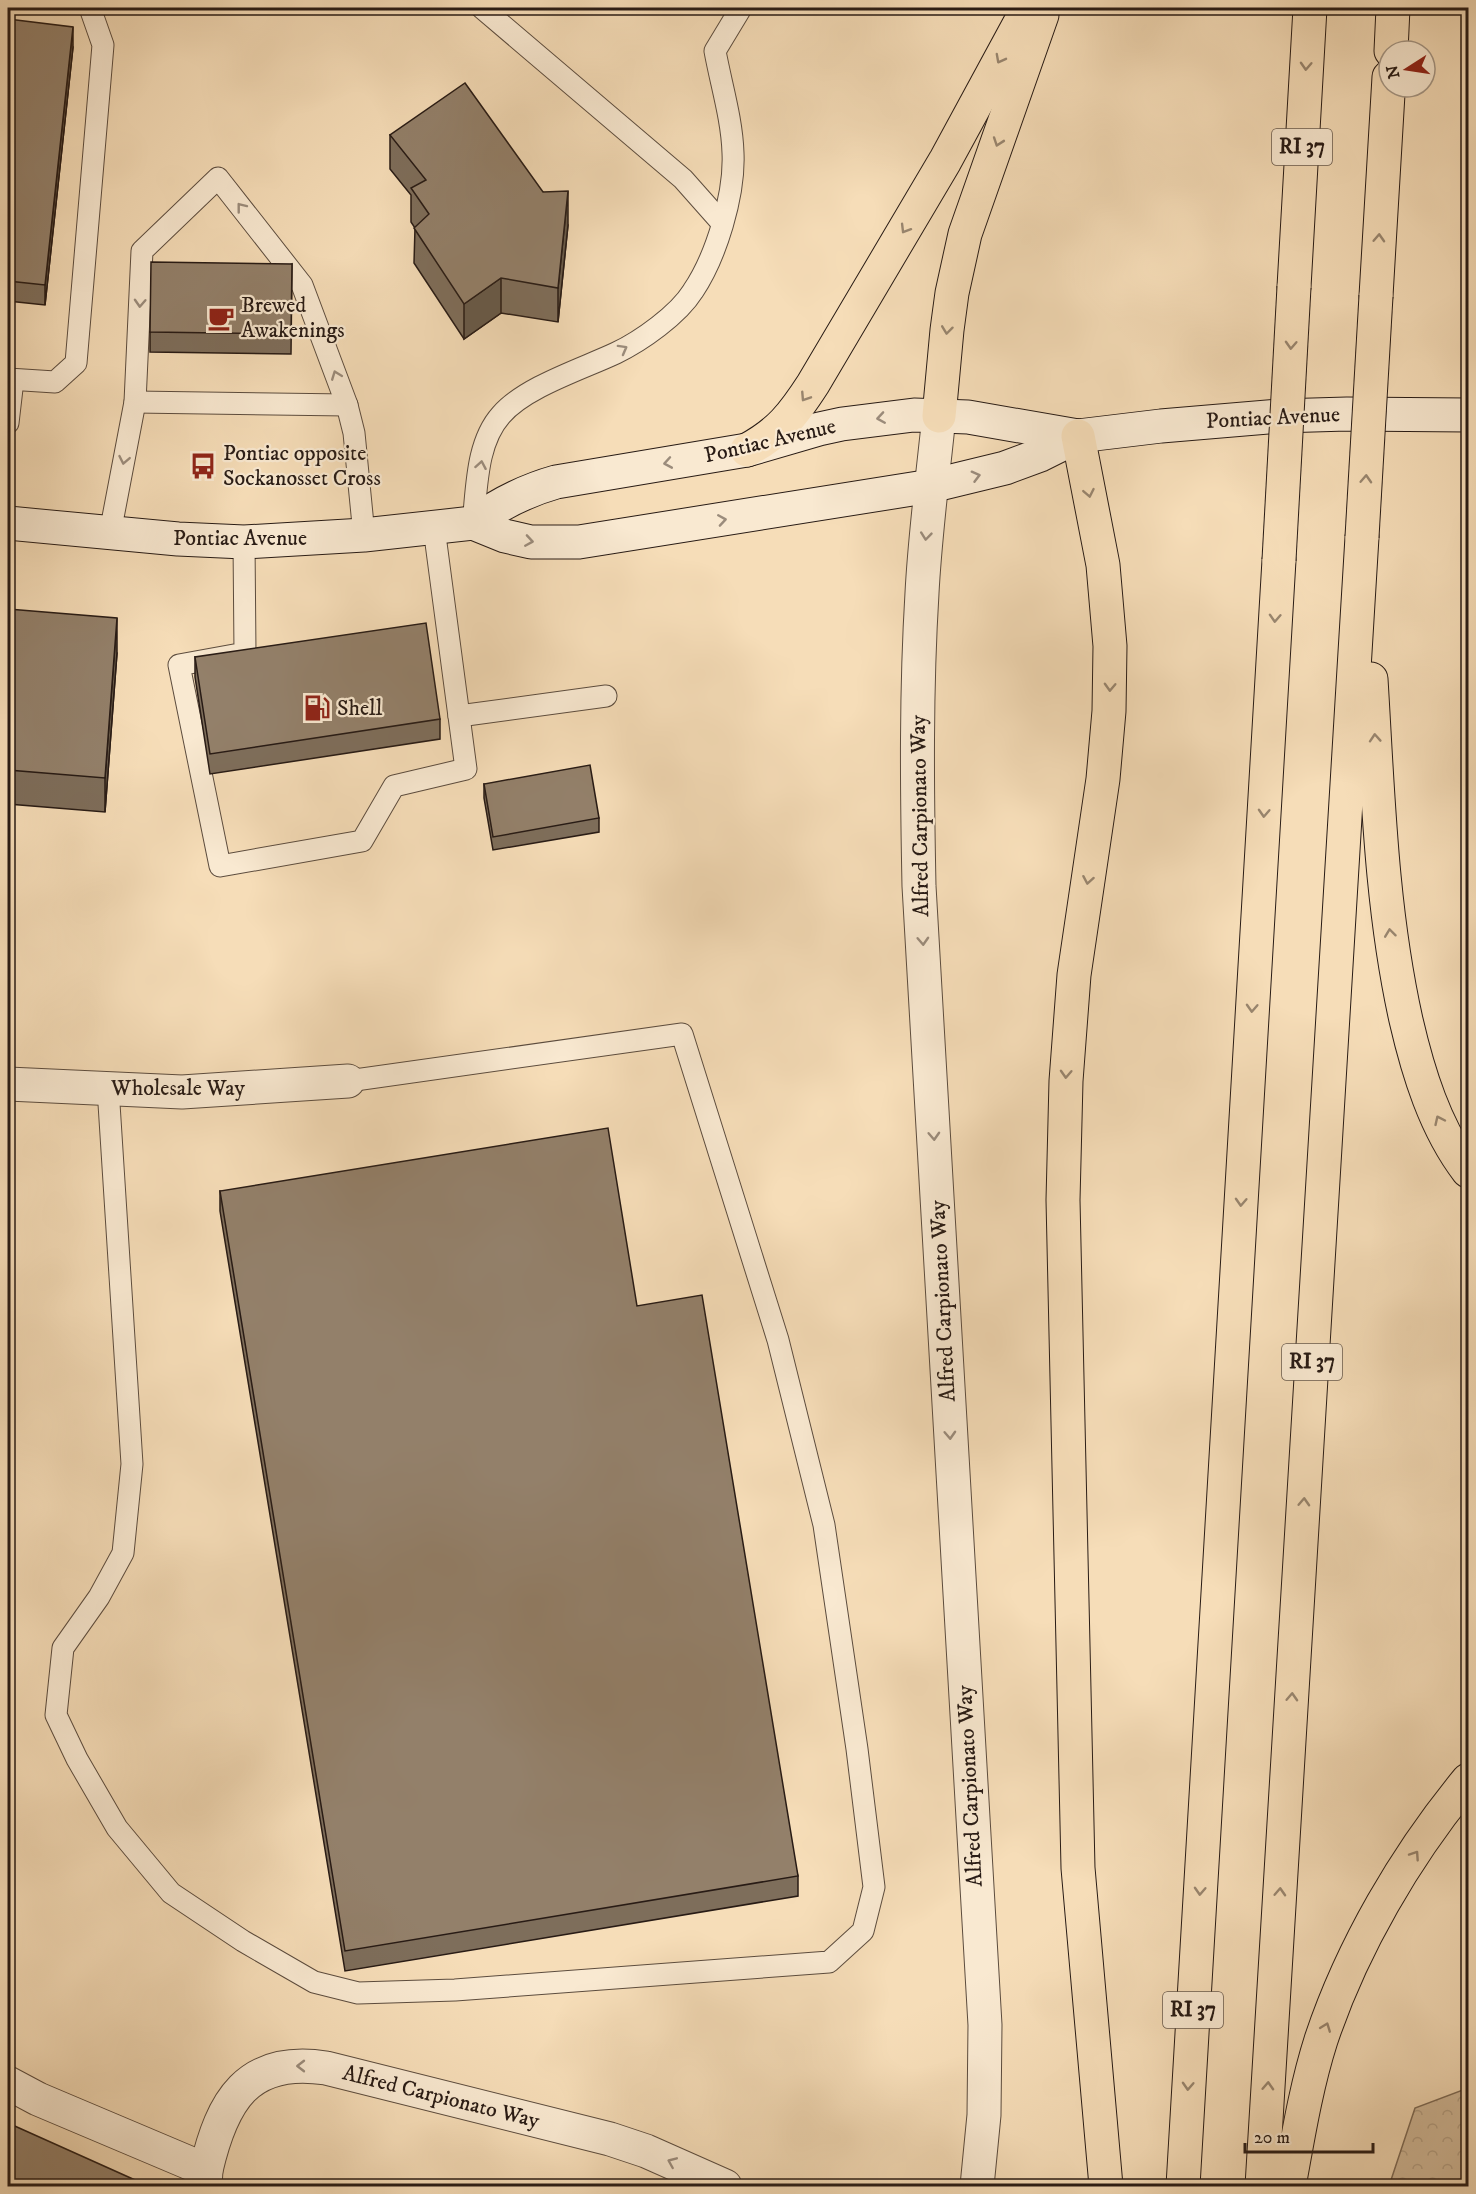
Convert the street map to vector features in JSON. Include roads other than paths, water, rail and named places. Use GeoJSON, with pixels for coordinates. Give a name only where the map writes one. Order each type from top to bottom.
{"type":"FeatureCollection","features":[{"type":"Feature","properties":{"kind":"highway"},"geometry":{"type":"LineString","coordinates":[[747,450],[770,437],[797,410],[945,161],[1028,8]]}},
{"type":"Feature","properties":{"kind":"highway"},"geometry":{"type":"LineString","coordinates":[[939,416],[946,330],[965,234],[1045,8]]}},
{"type":"Feature","properties":{"kind":"highway","name":"RI 37"},"geometry":{"type":"LineString","coordinates":[[1183,2187],[1310,8]]}},
{"type":"Feature","properties":{"kind":"highway"},"geometry":{"type":"LineString","coordinates":[[1391,39],[1393,8]]}},
{"type":"Feature","properties":{"kind":"highway","name":"RI 37"},"geometry":{"type":"LineString","coordinates":[[1262,2187],[1388,99]]}},
{"type":"Feature","properties":{"kind":"highway"},"geometry":{"type":"LineString","coordinates":[[1078,436],[1103,565],[1110,645],[1109,711],[1103,779],[1074,975],[1066,1081],[1063,1200],[1078,1868],[1106,2187]]}},
{"type":"Feature","properties":{"kind":"highway"},"geometry":{"type":"LineString","coordinates":[[1362,537],[1384,883],[1399,989],[1411,1043],[1424,1086],[1441,1125],[1468,1171]]}},
{"type":"Feature","properties":{"kind":"highway"},"geometry":{"type":"LineString","coordinates":[[1289,2187],[1309,2083],[1322,2040],[1353,1958],[1396,1882],[1444,1809],[1468,1780]]}},
{"type":"Feature","properties":{"kind":"street","name":"Pontiac Avenue"},"geometry":{"type":"LineString","coordinates":[[473,523],[494,507],[512,498],[534,488],[556,482],[747,450],[819,429],[890,417],[939,416],[1000,422],[1078,436],[1279,416],[1468,415]]}},
{"type":"Feature","properties":{"kind":"street","name":"Alfred Carpionato Way"},"geometry":{"type":"LineString","coordinates":[[939,416],[924,552],[919,658],[917,768],[919,875],[984,2004],[986,2074],[977,2187]]}},
{"type":"Feature","properties":{"kind":"street","name":"Pontiac Avenue"},"geometry":{"type":"LineString","coordinates":[[8,523],[244,542],[364,535],[473,523],[505,536],[531,542],[579,542],[932,486],[1005,468],[1040,455],[1078,436]]}},
{"type":"Feature","properties":{"kind":"street","name":"Wholesale Way"},"geometry":{"type":"LineString","coordinates":[[8,1084],[182,1092],[348,1081]]}},
{"type":"Feature","properties":{"kind":"street","name":"Alfred Carpionato Way"},"geometry":{"type":"LineString","coordinates":[[206,2178],[220,2121],[236,2096],[247,2084],[273,2070],[290,2066],[308,2066],[326,2068],[610,2139],[646,2151],[725,2187]]}},
{"type":"Feature","properties":{"kind":"street"},"geometry":{"type":"LineString","coordinates":[[8,2084],[206,2178]]}},
{"type":"Feature","properties":{"kind":"lane"},"geometry":{"type":"LineString","coordinates":[[8,423],[10,379],[55,382],[76,363],[103,45],[90,8]]}},
{"type":"Feature","properties":{"kind":"lane"},"geometry":{"type":"LineString","coordinates":[[482,8],[682,179],[722,223]]}},
{"type":"Feature","properties":{"kind":"lane"},"geometry":{"type":"LineString","coordinates":[[473,523],[483,451],[490,431],[500,415],[529,392],[623,350],[675,311],[693,292],[722,223],[733,175],[732,135],[715,51],[741,8]]}},
{"type":"Feature","properties":{"kind":"lane"},"geometry":{"type":"LineString","coordinates":[[110,533],[135,402],[142,251],[218,178],[302,285],[347,405],[356,442],[364,535]]}},
{"type":"Feature","properties":{"kind":"lane"},"geometry":{"type":"LineString","coordinates":[[135,402],[347,405]]}},
{"type":"Feature","properties":{"kind":"lane"},"geometry":{"type":"LineString","coordinates":[[244,542],[245,653],[179,665],[220,866],[362,841],[394,786],[466,769],[434,528]]}},
{"type":"Feature","properties":{"kind":"lane"},"geometry":{"type":"LineString","coordinates":[[459,716],[606,696]]}},
{"type":"Feature","properties":{"kind":"lane"},"geometry":{"type":"LineString","coordinates":[[108,1088],[132,1464],[123,1553],[99,1597],[63,1648],[56,1715],[77,1759],[117,1828],[171,1893],[243,1941],[314,1982],[358,1993],[455,1990],[829,1962],[864,1931],[874,1887],[857,1749],[824,1525],[778,1340],[682,1034],[348,1081]]}},
{"type":"Feature","properties":{"kind":"place","name":"Brewed Awakenings"},"geometry":{"type":"Point","coordinates":[221,318]}},
{"type":"Feature","properties":{"kind":"place","name":"Pontiac opposite Sockanosset Cross"},"geometry":{"type":"Point","coordinates":[203,466]}},
{"type":"Feature","properties":{"kind":"place","name":"Shell"},"geometry":{"type":"Point","coordinates":[317,708]}}]}
